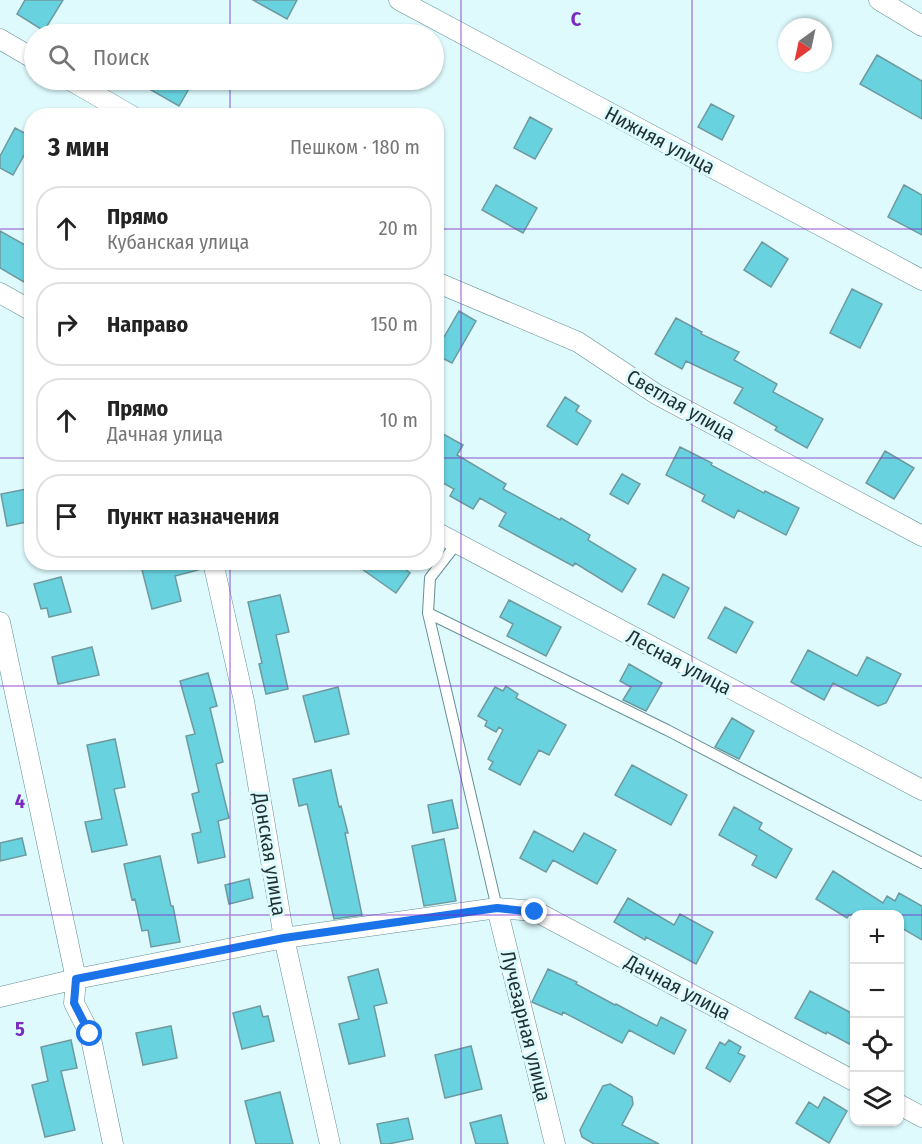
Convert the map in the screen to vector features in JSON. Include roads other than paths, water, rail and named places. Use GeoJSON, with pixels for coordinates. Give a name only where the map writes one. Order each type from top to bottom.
{"type":"FeatureCollection","features":[{"type":"Feature","properties":{"kind":"street","name":"Нижняя улица"},"geometry":{"type":"LineString","coordinates":[[399,0],[444,24]]}},
{"type":"Feature","properties":{"kind":"street"},"geometry":{"type":"LineString","coordinates":[[879,0],[922,26]]}},
{"type":"Feature","properties":{"kind":"street","name":"Нижняя улица"},"geometry":{"type":"LineString","coordinates":[[444,24],[922,280]]}},
{"type":"Feature","properties":{"kind":"street"},"geometry":{"type":"LineString","coordinates":[[0,39],[24,53]]}},
{"type":"Feature","properties":{"kind":"street"},"geometry":{"type":"LineString","coordinates":[[87,90],[118,108]]}},
{"type":"Feature","properties":{"kind":"street","name":"Светлая улица"},"geometry":{"type":"LineString","coordinates":[[444,285],[578,342],[656,393],[922,536]]}},
{"type":"Feature","properties":{"kind":"street"},"geometry":{"type":"LineString","coordinates":[[0,293],[24,306]]}},
{"type":"Feature","properties":{"kind":"street","name":"Лесная улица"},"geometry":{"type":"LineString","coordinates":[[444,536],[922,790]]}},
{"type":"Feature","properties":{"kind":"street","name":"Донская улица"},"geometry":{"type":"LineString","coordinates":[[215,570],[244,701],[284,938],[330,1144]]}},
{"type":"Feature","properties":{"kind":"street"},"geometry":{"type":"LineString","coordinates":[[0,621],[76,979],[74,1003],[90,1034],[113,1144]]}},
{"type":"Feature","properties":{"kind":"street","name":"Дачная улица"},"geometry":{"type":"LineString","coordinates":[[0,997],[76,979],[284,938],[497,908],[535,912],[850,1078]]}},
{"type":"Feature","properties":{"kind":"street","name":"Лучезарная улица"},"geometry":{"type":"LineString","coordinates":[[497,908],[555,1144]]}},
{"type":"Feature","properties":{"kind":"street"},"geometry":{"type":"LineString","coordinates":[[904,1107],[922,1117]]}},
{"type":"Feature","properties":{"kind":"lane"},"geometry":{"type":"LineString","coordinates":[[444,560],[457,543]]}},
{"type":"Feature","properties":{"kind":"lane"},"geometry":{"type":"LineString","coordinates":[[436,570],[430,578],[428,613],[497,908]]}},
{"type":"Feature","properties":{"kind":"lane"},"geometry":{"type":"LineString","coordinates":[[428,613],[668,730],[922,863]]}}]}
